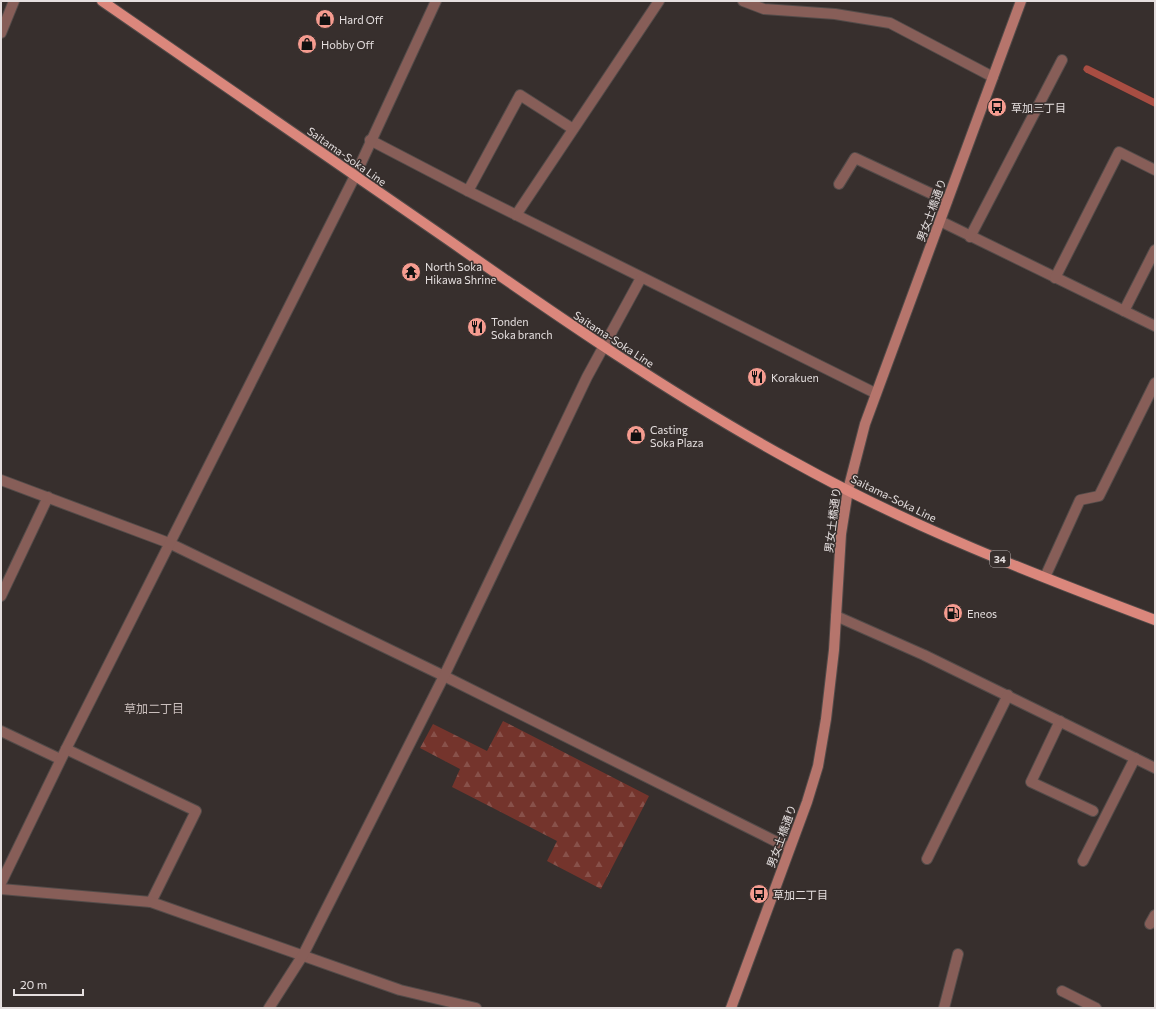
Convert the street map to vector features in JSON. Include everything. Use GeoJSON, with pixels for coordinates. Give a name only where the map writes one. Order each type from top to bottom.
{"type":"FeatureCollection","features":[{"type":"Feature","properties":{"kind":"main road","name":"Saitama-Soka Line"},"geometry":{"type":"LineString","coordinates":[[102,1],[604,348],[697,407],[795,463],[920,525],[1045,577],[1155,620]]}},
{"type":"Feature","properties":{"kind":"street"},"geometry":{"type":"LineString","coordinates":[[1,33],[14,1]]}},
{"type":"Feature","properties":{"kind":"street"},"geometry":{"type":"LineString","coordinates":[[1,883],[60,759],[354,176],[436,1]]}},
{"type":"Feature","properties":{"kind":"street"},"geometry":{"type":"LineString","coordinates":[[516,215],[659,1]]}},
{"type":"Feature","properties":{"kind":"street"},"geometry":{"type":"LineString","coordinates":[[743,1],[764,8],[781,5],[890,23],[993,77]]}},
{"type":"Feature","properties":{"kind":"street","name":"男女土橋通り"},"geometry":{"type":"LineString","coordinates":[[731,1008],[807,802],[818,766],[826,719],[834,650],[841,534],[848,490],[864,424],[1021,1]]}},
{"type":"Feature","properties":{"kind":"street"},"geometry":{"type":"LineString","coordinates":[[970,237],[1062,60]]}},
{"type":"Feature","properties":{"kind":"street"},"geometry":{"type":"LineString","coordinates":[[468,191],[520,95],[573,129]]}},
{"type":"Feature","properties":{"kind":"street"},"geometry":{"type":"LineString","coordinates":[[370,140],[641,278],[875,393]]}},
{"type":"Feature","properties":{"kind":"street"},"geometry":{"type":"LineString","coordinates":[[1055,278],[1119,152],[1155,170]]}},
{"type":"Feature","properties":{"kind":"street"},"geometry":{"type":"LineString","coordinates":[[839,184],[855,158],[947,201]]}},
{"type":"Feature","properties":{"kind":"street"},"geometry":{"type":"LineString","coordinates":[[940,221],[970,237],[1155,326]]}},
{"type":"Feature","properties":{"kind":"street"},"geometry":{"type":"LineString","coordinates":[[1124,311],[1155,250]]}},
{"type":"Feature","properties":{"kind":"street"},"geometry":{"type":"LineString","coordinates":[[269,1008],[303,955],[444,676],[587,377],[641,278]]}},
{"type":"Feature","properties":{"kind":"street"},"geometry":{"type":"LineString","coordinates":[[1045,577],[1080,500],[1099,496],[1155,383]]}},
{"type":"Feature","properties":{"kind":"street"},"geometry":{"type":"LineString","coordinates":[[1,480],[169,543],[444,676],[789,848]]}},
{"type":"Feature","properties":{"kind":"street"},"geometry":{"type":"LineString","coordinates":[[1,596],[48,497]]}},
{"type":"Feature","properties":{"kind":"street"},"geometry":{"type":"LineString","coordinates":[[836,616],[924,655],[1008,695],[1155,768]]}},
{"type":"Feature","properties":{"kind":"street"},"geometry":{"type":"LineString","coordinates":[[927,859],[1008,695]]}},
{"type":"Feature","properties":{"kind":"street"},"geometry":{"type":"LineString","coordinates":[[1060,721],[1031,782],[1093,812]]}},
{"type":"Feature","properties":{"kind":"street"},"geometry":{"type":"LineString","coordinates":[[1,731],[60,759]]}},
{"type":"Feature","properties":{"kind":"street"},"geometry":{"type":"LineString","coordinates":[[66,748],[196,811],[151,902]]}},
{"type":"Feature","properties":{"kind":"street"},"geometry":{"type":"LineString","coordinates":[[1083,861],[1135,758]]}},
{"type":"Feature","properties":{"kind":"street"},"geometry":{"type":"LineString","coordinates":[[1,889],[151,902],[400,990],[476,1008]]}},
{"type":"Feature","properties":{"kind":"street"},"geometry":{"type":"LineString","coordinates":[[1150,924],[1155,915]]}},
{"type":"Feature","properties":{"kind":"street"},"geometry":{"type":"LineString","coordinates":[[944,1008],[958,954]]}},
{"type":"Feature","properties":{"kind":"street"},"geometry":{"type":"LineString","coordinates":[[1062,991],[1096,1008]]}},
{"type":"Feature","properties":{"kind":"green space"},"geometry":{"type":"Polygon","coordinates":[[[503,721],[649,796],[601,889],[547,861],[557,841],[452,787],[460,769],[420,748],[433,724],[487,751],[503,721]]]}},
{"type":"Feature","properties":{"kind":"waterway"},"geometry":{"type":"LineString","coordinates":[[1087,69],[1155,103]]}},
{"type":"Feature","properties":{"kind":"place","name":"Hard Off"},"geometry":{"type":"Point","coordinates":[325,19]}},
{"type":"Feature","properties":{"kind":"place","name":"Hobby Off"},"geometry":{"type":"Point","coordinates":[307,44]}},
{"type":"Feature","properties":{"kind":"place","name":"草加三丁目"},"geometry":{"type":"Point","coordinates":[997,107]}},
{"type":"Feature","properties":{"kind":"place","name":"North Soka Hikawa Shrine"},"geometry":{"type":"Point","coordinates":[411,272]}},
{"type":"Feature","properties":{"kind":"place","name":"Tonden Soka branch"},"geometry":{"type":"Point","coordinates":[477,327]}},
{"type":"Feature","properties":{"kind":"place","name":"Korakuen"},"geometry":{"type":"Point","coordinates":[757,377]}},
{"type":"Feature","properties":{"kind":"place","name":"Casting Soka Plaza"},"geometry":{"type":"Point","coordinates":[636,435]}},
{"type":"Feature","properties":{"kind":"place","name":"Eneos"},"geometry":{"type":"Point","coordinates":[953,613]}},
{"type":"Feature","properties":{"kind":"place","name":"草加二丁目"},"geometry":{"type":"Point","coordinates":[759,894]}},
{"type":"Feature","properties":{"kind":"district","name":"草加二丁目"},"geometry":{"type":"Point","coordinates":[154,708]}}]}
